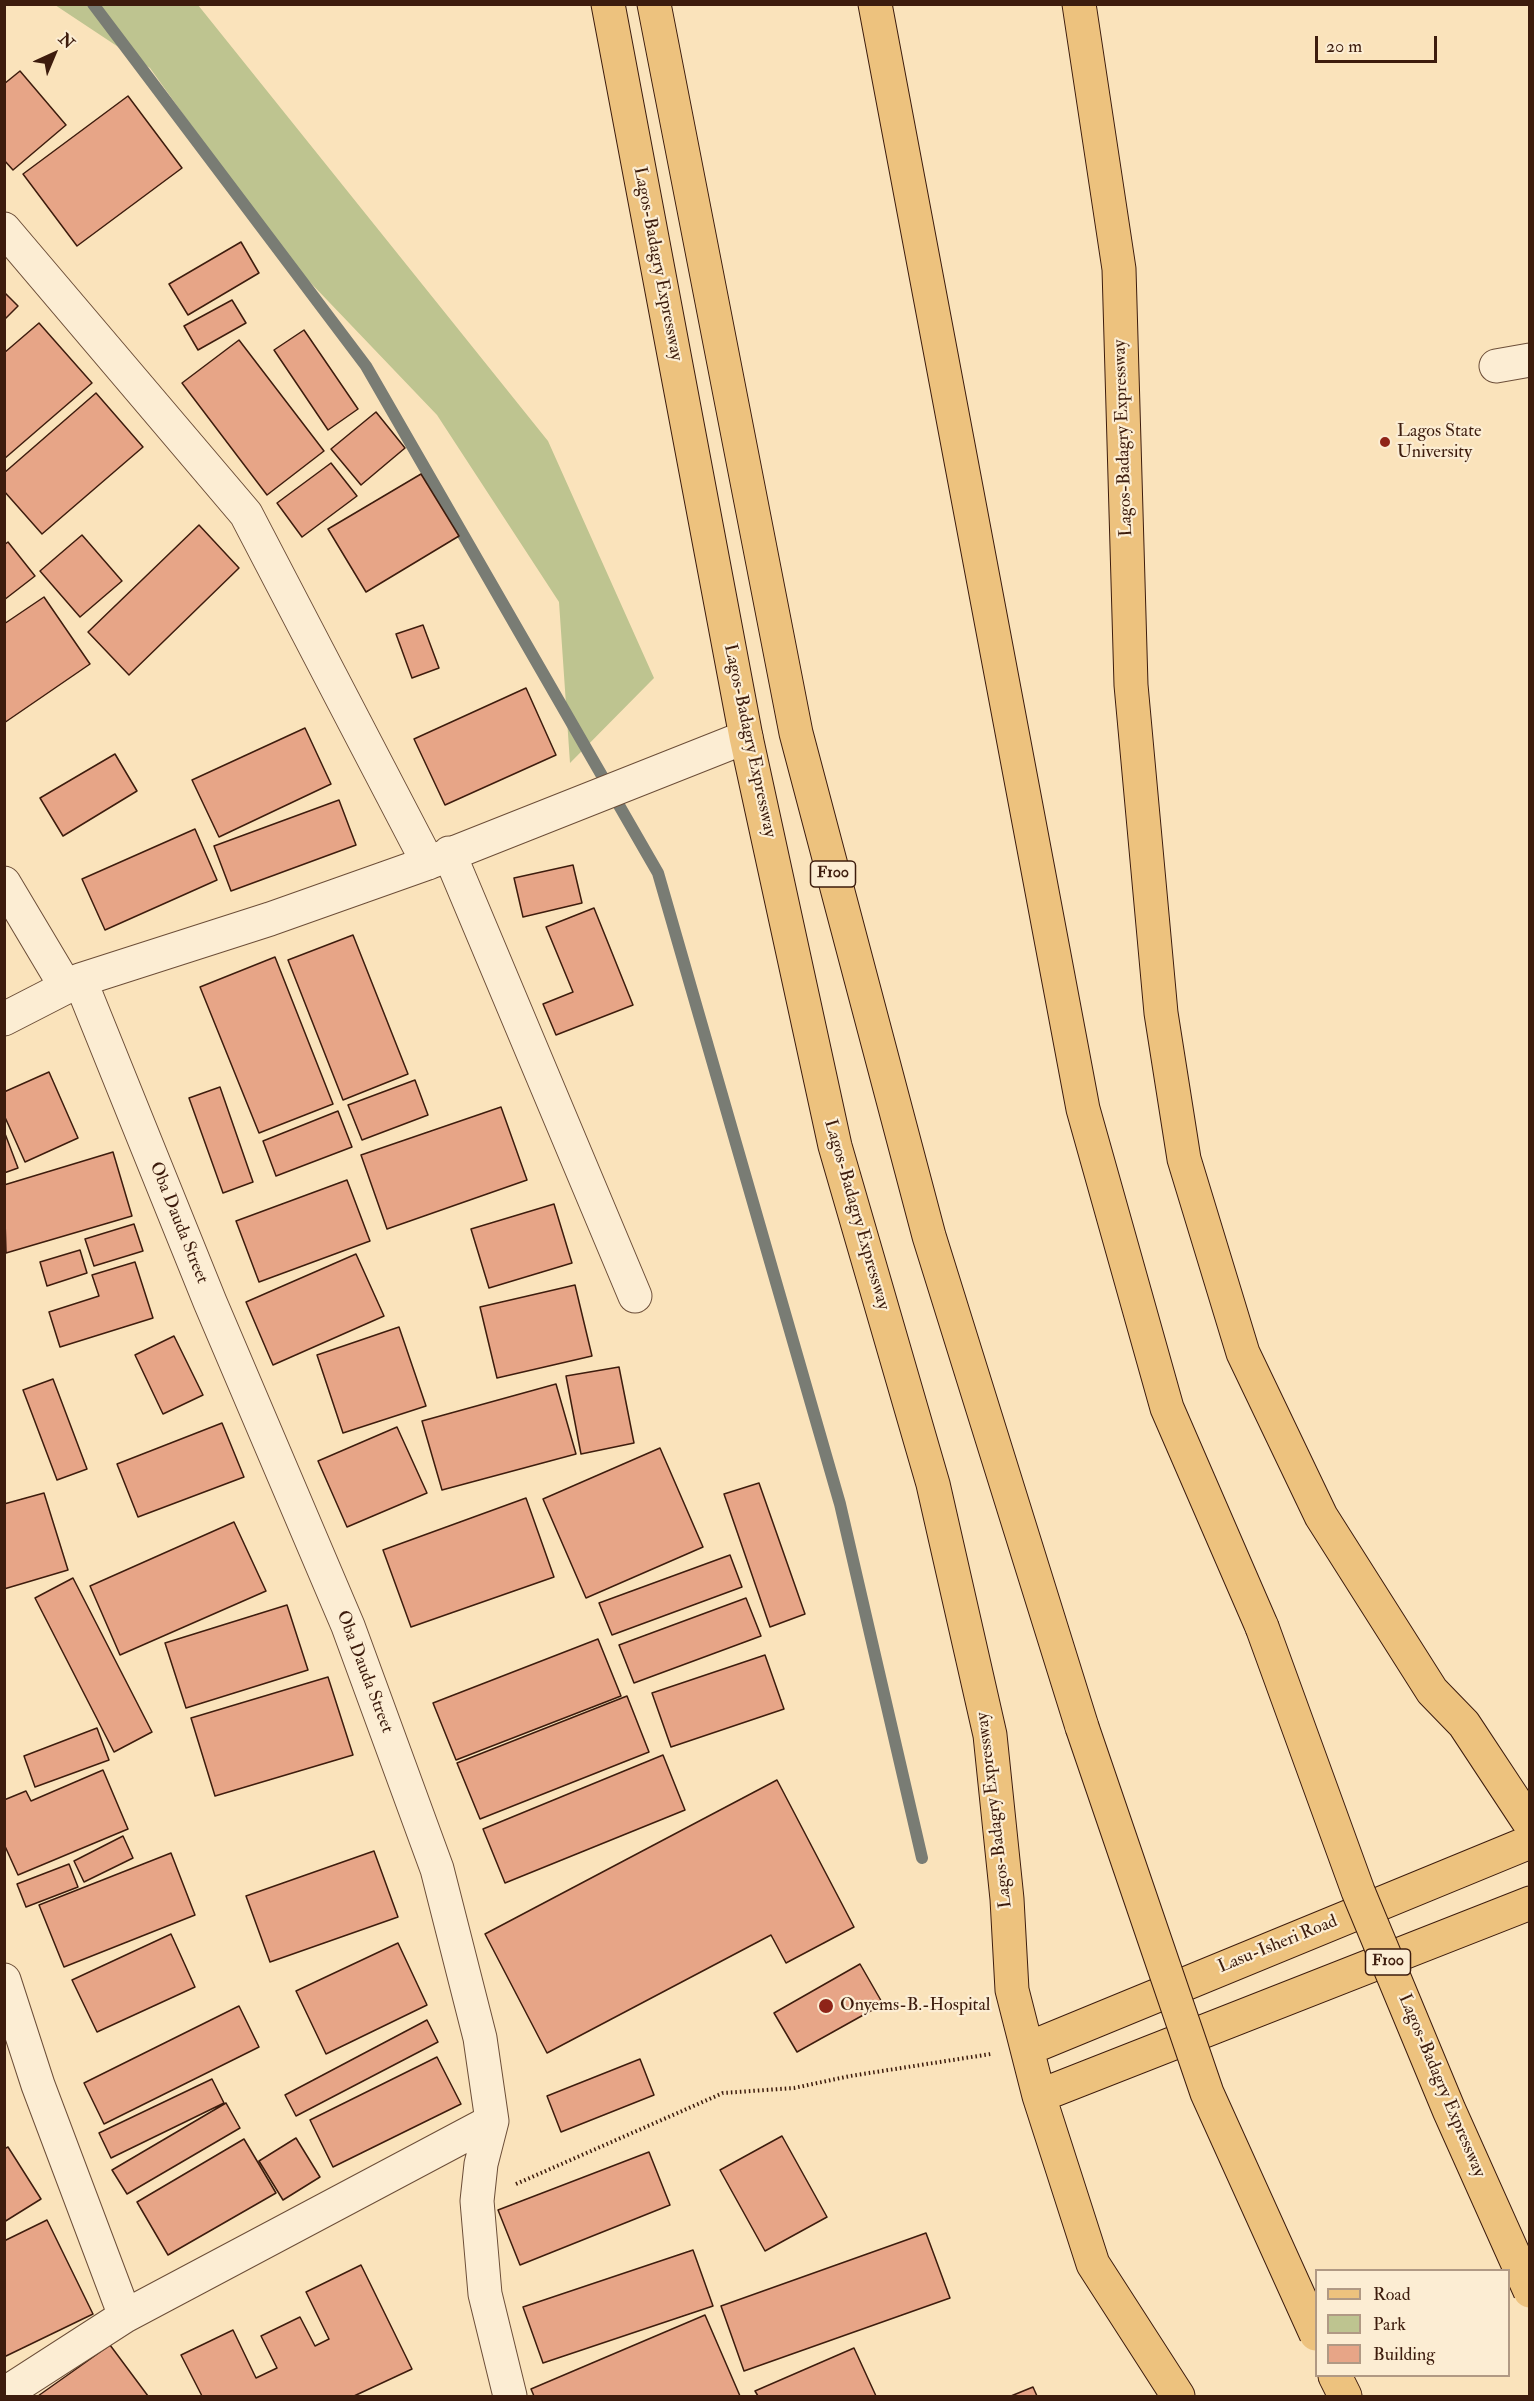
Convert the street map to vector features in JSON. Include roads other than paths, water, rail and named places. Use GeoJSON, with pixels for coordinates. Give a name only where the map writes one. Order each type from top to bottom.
{"type":"FeatureCollection","features":[{"type":"Feature","properties":{"kind":"main road","name":"Lagos-Badagry Expressway"},"geometry":{"type":"LineString","coordinates":[[608,4],[746,736],[835,1146],[933,1484],[990,1735],[1007,1899],[1012,1990],[1040,2096],[1093,2264],[1178,2397]]}},
{"type":"Feature","properties":{"kind":"main road","name":"F100"},"geometry":{"type":"LineString","coordinates":[[654,4],[796,733],[929,1236],[1082,1727],[1207,2093],[1315,2330]]}},
{"type":"Feature","properties":{"kind":"main road","name":"Lagos-Badagry Expressway"},"geometry":{"type":"LineString","coordinates":[[875,4],[1083,1110],[1167,1408],[1262,1627],[1358,1891],[1449,2110],[1530,2290]]}},
{"type":"Feature","properties":{"kind":"main road","name":"Lagos-Badagry Expressway"},"geometry":{"type":"LineString","coordinates":[[1079,4],[1119,269],[1131,685],[1161,1013],[1184,1159],[1243,1353],[1321,1516],[1432,1690],[1464,1724],[1530,1824]]}},
{"type":"Feature","properties":{"kind":"main road","name":"Lasu-Isheri Road"},"geometry":{"type":"LineString","coordinates":[[1027,2049],[1530,1842]]}},
{"type":"Feature","properties":{"kind":"main road"},"geometry":{"type":"LineString","coordinates":[[1040,2096],[1530,1903]]}},
{"type":"Feature","properties":{"kind":"main road"},"geometry":{"type":"LineString","coordinates":[[1335,2377],[1345,2397]]}},
{"type":"Feature","properties":{"kind":"street"},"geometry":{"type":"LineString","coordinates":[[4,229],[246,514],[439,858],[635,1296]]}},
{"type":"Feature","properties":{"kind":"street"},"geometry":{"type":"LineString","coordinates":[[1496,366],[1530,360]]}},
{"type":"Feature","properties":{"kind":"street"},"geometry":{"type":"LineString","coordinates":[[4,1019],[73,983],[270,919],[439,858],[746,736]]}},
{"type":"Feature","properties":{"kind":"street","name":"Oba Dauda Street"},"geometry":{"type":"LineString","coordinates":[[4,883],[73,983],[348,1626],[437,1869],[480,2038],[492,2121],[482,2164],[477,2201],[485,2294],[510,2397]]}},
{"type":"Feature","properties":{"kind":"street"},"geometry":{"type":"LineString","coordinates":[[4,1980],[38,2085],[125,2316]]}},
{"type":"Feature","properties":{"kind":"street"},"geometry":{"type":"LineString","coordinates":[[4,2394],[125,2316],[492,2121]]}},
{"type":"Feature","properties":{"kind":"waterway"},"geometry":{"type":"LineString","coordinates":[[93,4],[366,366],[658,873],[840,1504],[922,1858]]}},
{"type":"Feature","properties":{"kind":"place","name":"Lagos State University"},"geometry":{"type":"Point","coordinates":[1385,442]}},
{"type":"Feature","properties":{"kind":"place","name":"Onyems-B.-Hospital"},"geometry":{"type":"Point","coordinates":[826,2006]}}]}
